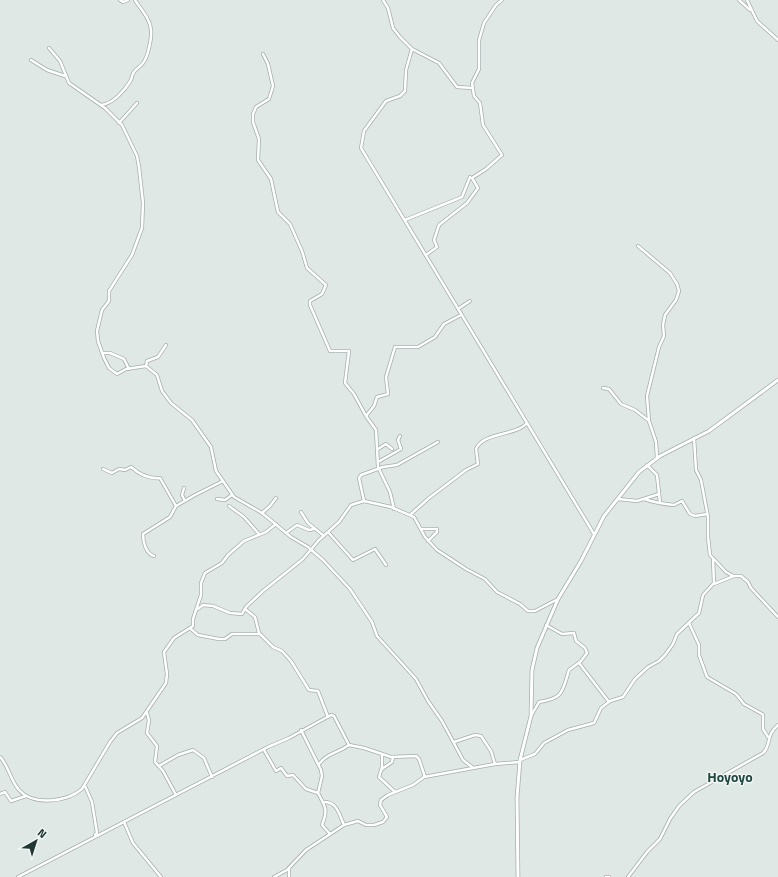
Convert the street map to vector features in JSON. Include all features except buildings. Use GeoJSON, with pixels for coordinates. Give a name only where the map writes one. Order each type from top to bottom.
{"type":"FeatureCollection","features":[{"type":"Feature","properties":{"kind":"street"},"geometry":{"type":"LineString","coordinates":[[120,0],[123,2],[128,0]]}},
{"type":"Feature","properties":{"kind":"street"},"geometry":{"type":"LineString","coordinates":[[100,105],[108,104],[118,96],[131,79],[134,72],[144,62],[146,57],[151,38],[151,29],[143,11],[135,0]]}},
{"type":"Feature","properties":{"kind":"street"},"geometry":{"type":"LineString","coordinates":[[383,0],[388,8],[393,28],[412,49],[439,63],[457,87],[472,88]]}},
{"type":"Feature","properties":{"kind":"street"},"geometry":{"type":"LineString","coordinates":[[426,256],[436,248],[434,240],[437,226],[467,203],[476,192],[478,188],[472,178],[502,155],[483,125],[480,104],[474,96],[472,81],[480,66],[479,40],[484,23],[496,5],[502,0]]}},
{"type":"Feature","properties":{"kind":"street"},"geometry":{"type":"LineString","coordinates":[[739,0],[752,12]]}},
{"type":"Feature","properties":{"kind":"street"},"geometry":{"type":"LineString","coordinates":[[747,0],[752,12],[761,26],[778,40]]}},
{"type":"Feature","properties":{"kind":"street"},"geometry":{"type":"LineString","coordinates":[[49,48],[60,61],[65,76],[70,84],[100,105],[127,132],[138,161],[143,203],[142,225],[132,255],[117,282],[111,288],[108,302],[101,314],[97,331],[102,353],[109,368],[117,374],[129,369],[146,366],[157,375],[163,393],[173,405],[192,420],[211,447],[216,471],[236,500],[262,513],[286,533],[312,550],[353,593],[372,622],[379,639],[416,679],[428,701],[442,721],[463,760],[472,767]]}},
{"type":"Feature","properties":{"kind":"street"},"geometry":{"type":"LineString","coordinates":[[412,49],[406,70],[405,91],[402,95],[386,100],[364,131],[361,147],[594,534]]}},
{"type":"Feature","properties":{"kind":"street"},"geometry":{"type":"LineString","coordinates":[[262,54],[268,64],[273,86],[269,99],[256,108],[253,114],[253,122],[259,139],[258,160],[271,179],[278,212],[290,224],[302,251],[307,268],[326,285],[322,294],[310,301],[310,305],[330,351],[349,351],[345,383],[354,394],[366,416],[376,430],[379,468],[390,492],[394,509]]}},
{"type":"Feature","properties":{"kind":"street"},"geometry":{"type":"LineString","coordinates":[[31,60],[47,70],[65,76]]}},
{"type":"Feature","properties":{"kind":"street"},"geometry":{"type":"LineString","coordinates":[[119,123],[137,103]]}},
{"type":"Feature","properties":{"kind":"street"},"geometry":{"type":"LineString","coordinates":[[405,220],[462,197],[470,177]]}},
{"type":"Feature","properties":{"kind":"street"},"geometry":{"type":"LineString","coordinates":[[638,246],[670,273],[679,291],[676,300],[665,315],[663,325],[664,336],[659,347],[647,393],[646,404],[649,421],[656,441],[656,452],[659,457]]}},
{"type":"Feature","properties":{"kind":"street"},"geometry":{"type":"LineString","coordinates":[[458,309],[470,301]]}},
{"type":"Feature","properties":{"kind":"street"},"geometry":{"type":"LineString","coordinates":[[366,416],[375,404],[377,397],[388,394],[386,377],[395,347],[418,347],[435,337],[445,323],[461,315]]}},
{"type":"Feature","properties":{"kind":"street"},"geometry":{"type":"LineString","coordinates":[[146,366],[147,362],[161,354],[166,345]]}},
{"type":"Feature","properties":{"kind":"street"},"geometry":{"type":"LineString","coordinates":[[102,353],[108,353],[124,359],[129,369]]}},
{"type":"Feature","properties":{"kind":"street"},"geometry":{"type":"LineString","coordinates":[[518,877],[516,819],[520,761],[531,716],[532,670],[537,648],[558,598],[581,561],[594,534],[631,480],[647,465],[659,457],[714,428],[778,380]]}},
{"type":"Feature","properties":{"kind":"street"},"geometry":{"type":"LineString","coordinates":[[603,388],[609,389],[621,404],[636,410],[649,421]]}},
{"type":"Feature","properties":{"kind":"street"},"geometry":{"type":"LineString","coordinates":[[410,515],[429,498],[466,470],[478,464],[476,449],[481,442],[488,438],[522,427],[527,423]]}},
{"type":"Feature","properties":{"kind":"street"},"geometry":{"type":"LineString","coordinates":[[378,463],[400,450],[398,440],[400,436]]}},
{"type":"Feature","properties":{"kind":"street"},"geometry":{"type":"LineString","coordinates":[[694,438],[696,470],[701,480],[707,514],[708,538],[713,559],[713,584]]}},
{"type":"Feature","properties":{"kind":"street"},"geometry":{"type":"LineString","coordinates":[[364,501],[360,476],[379,468],[397,465],[438,442]]}},
{"type":"Feature","properties":{"kind":"street"},"geometry":{"type":"LineString","coordinates":[[378,449],[386,444],[392,450]]}},
{"type":"Feature","properties":{"kind":"street"},"geometry":{"type":"LineString","coordinates":[[647,465],[656,475],[660,503]]}},
{"type":"Feature","properties":{"kind":"street"},"geometry":{"type":"LineString","coordinates":[[103,469],[112,473],[119,468],[125,470],[131,467],[137,473],[144,476],[160,478],[176,506]]}},
{"type":"Feature","properties":{"kind":"street"},"geometry":{"type":"LineString","coordinates":[[154,556],[151,555],[146,548],[143,534],[170,518],[176,506],[224,482]]}},
{"type":"Feature","properties":{"kind":"street"},"geometry":{"type":"LineString","coordinates":[[184,488],[182,495],[185,501]]}},
{"type":"Feature","properties":{"kind":"street"},"geometry":{"type":"LineString","coordinates":[[617,499],[633,501],[659,494]]}},
{"type":"Feature","properties":{"kind":"street"},"geometry":{"type":"LineString","coordinates":[[217,499],[226,500],[232,495]]}},
{"type":"Feature","properties":{"kind":"street"},"geometry":{"type":"LineString","coordinates":[[262,513],[276,498]]}},
{"type":"Feature","properties":{"kind":"street"},"geometry":{"type":"LineString","coordinates":[[644,499],[674,505],[682,501],[690,514],[695,516],[707,514]]}},
{"type":"Feature","properties":{"kind":"street"},"geometry":{"type":"LineString","coordinates":[[198,609],[203,604],[212,605],[241,615],[245,609],[312,550],[339,522],[351,505],[364,501],[410,515],[417,521],[428,541],[445,557],[455,561],[470,572],[482,576],[492,584],[497,592],[520,604],[528,611],[536,611],[558,598]]}},
{"type":"Feature","properties":{"kind":"street"},"geometry":{"type":"LineString","coordinates":[[229,506],[244,517],[259,534]]}},
{"type":"Feature","properties":{"kind":"street"},"geometry":{"type":"LineString","coordinates":[[301,512],[314,529],[324,536]]}},
{"type":"Feature","properties":{"kind":"street"},"geometry":{"type":"LineString","coordinates":[[0,758],[7,766],[17,788],[26,796],[40,801],[56,800],[76,794],[85,786],[97,768],[102,754],[117,733],[137,723],[147,713],[167,680],[167,669],[163,656],[165,650],[174,638],[192,629],[201,596],[200,583],[204,573],[222,563],[242,542],[266,532],[276,524]]}},
{"type":"Feature","properties":{"kind":"street"},"geometry":{"type":"LineString","coordinates":[[286,533],[297,525],[309,530],[314,529]]}},
{"type":"Feature","properties":{"kind":"street"},"geometry":{"type":"LineString","coordinates":[[421,529],[437,529],[437,532],[428,541]]}},
{"type":"Feature","properties":{"kind":"street"},"geometry":{"type":"LineString","coordinates":[[328,532],[353,560],[375,549],[386,565]]}},
{"type":"Feature","properties":{"kind":"street"},"geometry":{"type":"LineString","coordinates":[[713,559],[726,572],[734,576]]}},
{"type":"Feature","properties":{"kind":"street"},"geometry":{"type":"LineString","coordinates":[[274,877],[284,873],[306,850],[344,825],[358,821],[370,825],[383,822],[387,816],[380,801],[386,795],[413,785],[426,777],[472,767],[520,761],[535,754],[544,743],[568,730],[594,724],[599,710],[609,702],[623,697],[635,679],[648,667],[661,659],[673,644],[677,634],[699,613],[703,595],[713,584],[734,576],[740,576],[748,582],[751,588],[762,598],[778,617]]}},
{"type":"Feature","properties":{"kind":"street"},"geometry":{"type":"LineString","coordinates":[[245,609],[255,617],[256,628],[260,634],[273,647],[282,651],[300,672],[309,690],[318,691],[328,717]]}},
{"type":"Feature","properties":{"kind":"street"},"geometry":{"type":"LineString","coordinates":[[689,623],[699,645],[699,654],[705,674],[710,680],[716,681],[736,694],[744,704],[762,714],[762,729],[768,737]]}},
{"type":"Feature","properties":{"kind":"street"},"geometry":{"type":"LineString","coordinates":[[531,716],[538,702],[551,700],[564,690],[569,670],[579,663],[587,651],[576,641],[575,634],[562,634],[546,626]]}},
{"type":"Feature","properties":{"kind":"street"},"geometry":{"type":"LineString","coordinates":[[192,629],[198,635],[219,639],[225,639],[232,634],[260,634]]}},
{"type":"Feature","properties":{"kind":"street"},"geometry":{"type":"LineString","coordinates":[[579,663],[609,702]]}},
{"type":"Feature","properties":{"kind":"street"},"geometry":{"type":"LineString","coordinates":[[147,713],[149,720],[147,733],[157,746],[155,762],[159,766],[176,795]]}},
{"type":"Feature","properties":{"kind":"street"},"geometry":{"type":"LineString","coordinates":[[18,877],[97,834],[124,822],[331,715],[334,716],[349,746]]}},
{"type":"Feature","properties":{"kind":"street"},"geometry":{"type":"LineString","coordinates":[[628,877],[646,852],[660,839],[670,819],[681,804],[694,792],[763,753],[767,748],[768,737],[778,725]]}},
{"type":"Feature","properties":{"kind":"street"},"geometry":{"type":"LineString","coordinates":[[301,730],[319,764],[322,776],[318,794]]}},
{"type":"Feature","properties":{"kind":"street"},"geometry":{"type":"LineString","coordinates":[[454,742],[474,735],[481,736],[491,751],[495,764]]}},
{"type":"Feature","properties":{"kind":"street"},"geometry":{"type":"LineString","coordinates":[[319,764],[328,754],[338,752],[349,746],[393,757],[398,756],[405,758],[416,756],[419,759],[426,777]]}},
{"type":"Feature","properties":{"kind":"street"},"geometry":{"type":"LineString","coordinates":[[159,766],[178,755],[192,750],[204,758],[212,777]]}},
{"type":"Feature","properties":{"kind":"street"},"geometry":{"type":"LineString","coordinates":[[264,750],[276,771],[281,768],[287,776],[293,776],[306,789],[318,794],[324,802],[326,813],[322,825],[330,834]]}},
{"type":"Feature","properties":{"kind":"street"},"geometry":{"type":"LineString","coordinates":[[382,754],[382,769],[379,775],[380,779],[395,792]]}},
{"type":"Feature","properties":{"kind":"street"},"geometry":{"type":"LineString","coordinates":[[382,769],[392,762],[393,757]]}},
{"type":"Feature","properties":{"kind":"street"},"geometry":{"type":"LineString","coordinates":[[85,786],[92,802],[97,834]]}},
{"type":"Feature","properties":{"kind":"street"},"geometry":{"type":"LineString","coordinates":[[0,794],[5,792],[11,801],[26,796]]}},
{"type":"Feature","properties":{"kind":"street"},"geometry":{"type":"LineString","coordinates":[[324,802],[331,803],[335,806],[344,825]]}},
{"type":"Feature","properties":{"kind":"street"},"geometry":{"type":"LineString","coordinates":[[124,822],[133,843],[161,877]]}},
{"type":"Feature","properties":{"kind":"street"},"geometry":{"type":"LineString","coordinates":[[289,868],[289,877]]}},
{"type":"Feature","properties":{"kind":"district","name":"Hoyoyo"},"geometry":{"type":"Point","coordinates":[730,776]}}]}
